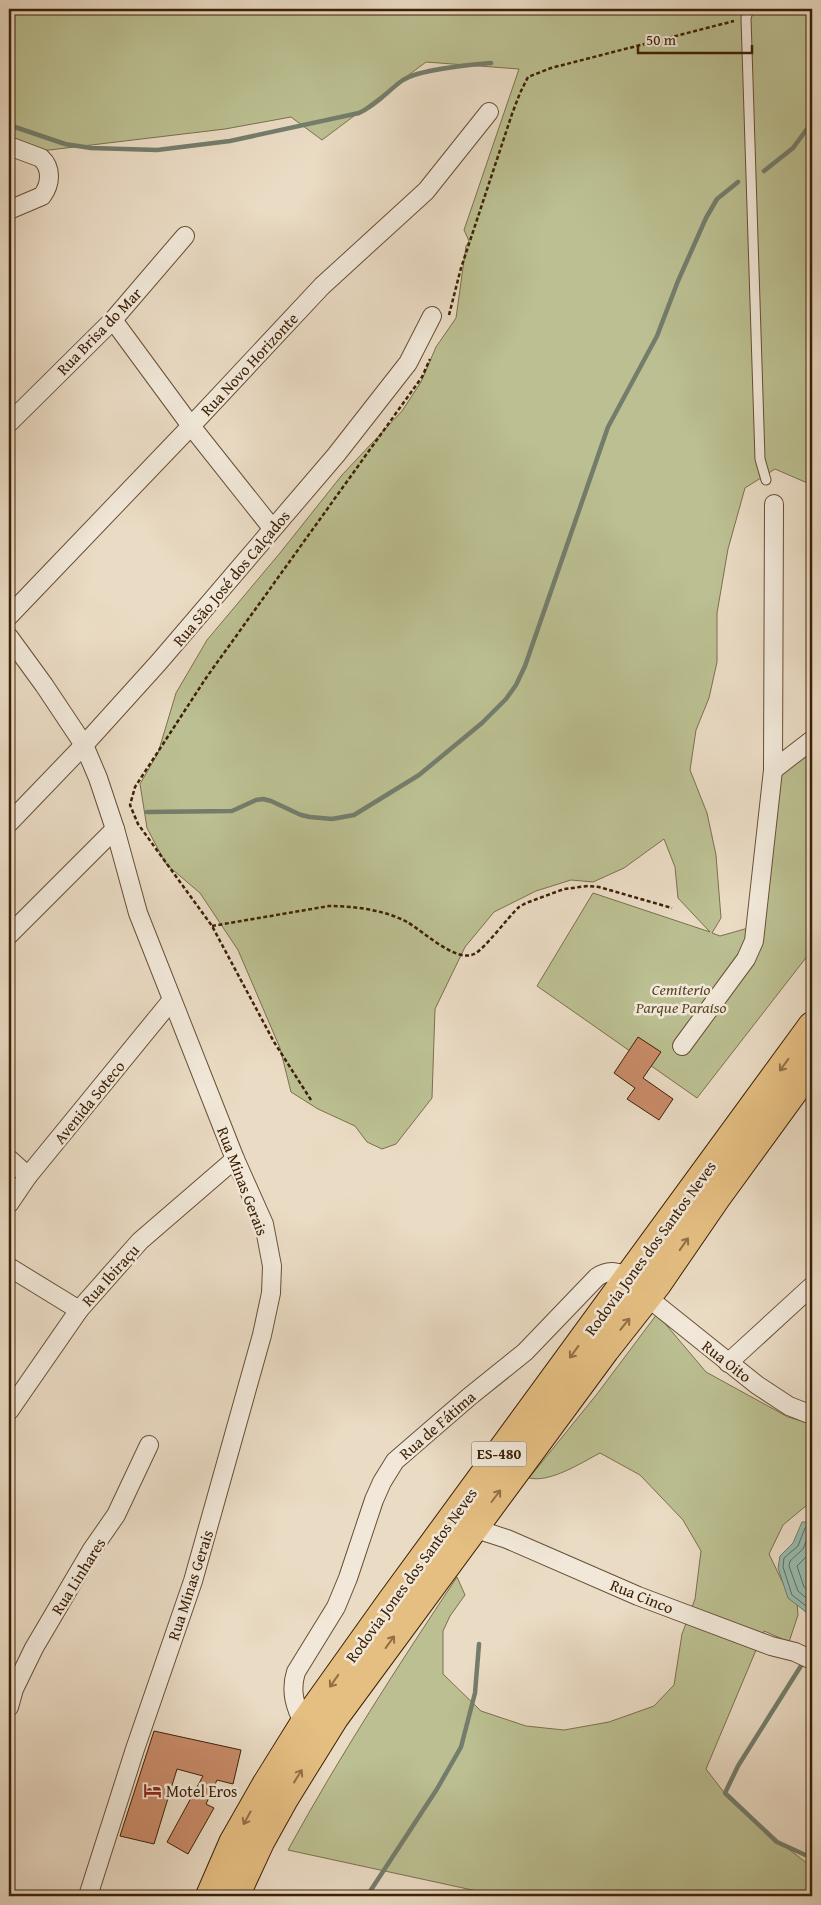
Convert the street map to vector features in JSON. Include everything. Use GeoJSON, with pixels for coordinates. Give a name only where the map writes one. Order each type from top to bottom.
{"type":"FeatureCollection","features":[{"type":"Feature","properties":{"kind":"main road","name":"Rodovia Jones dos Santos Neves"},"geometry":{"type":"LineString","coordinates":[[210,1896],[233,1843],[304,1724],[812,1026]]}},
{"type":"Feature","properties":{"kind":"main road","name":"Rodovia Jones dos Santos Neves"},"geometry":{"type":"LineString","coordinates":[[235,1896],[260,1842],[334,1718],[605,1350],[802,1095],[812,1066]]}},
{"type":"Feature","properties":{"kind":"street","name":"Rua Novo Horizonte"},"geometry":{"type":"LineString","coordinates":[[9,616],[322,286],[426,191],[490,112]]}},
{"type":"Feature","properties":{"kind":"street"},"geometry":{"type":"LineString","coordinates":[[9,146],[40,158],[45,162],[48,168],[49,181],[42,196],[9,210]]}},
{"type":"Feature","properties":{"kind":"street","name":"Rua Brisa do Mar"},"geometry":{"type":"LineString","coordinates":[[9,423],[113,320],[185,236]]}},
{"type":"Feature","properties":{"kind":"street"},"geometry":{"type":"LineString","coordinates":[[113,320],[191,426],[272,528]]}},
{"type":"Feature","properties":{"kind":"street","name":"Rua São José dos Calçados"},"geometry":{"type":"LineString","coordinates":[[9,823],[84,745],[165,655],[336,455],[439,320]]}},
{"type":"Feature","properties":{"kind":"street"},"geometry":{"type":"LineString","coordinates":[[682,1046],[746,958],[754,941],[773,770],[774,504]]}},
{"type":"Feature","properties":{"kind":"street","name":"Rua Minas Gerais"},"geometry":{"type":"LineString","coordinates":[[9,637],[84,745],[98,778],[115,829],[138,913],[171,1001],[235,1159],[264,1224],[272,1266],[271,1293],[262,1335],[193,1581],[135,1749],[88,1896]]}},
{"type":"Feature","properties":{"kind":"street"},"geometry":{"type":"LineString","coordinates":[[773,770],[812,740]]}},
{"type":"Feature","properties":{"kind":"street"},"geometry":{"type":"LineString","coordinates":[[9,936],[115,829]]}},
{"type":"Feature","properties":{"kind":"street","name":"Avenida Soteco"},"geometry":{"type":"LineString","coordinates":[[9,1204],[28,1176],[171,1001]]}},
{"type":"Feature","properties":{"kind":"street"},"geometry":{"type":"LineString","coordinates":[[9,1159],[28,1176]]}},
{"type":"Feature","properties":{"kind":"street","name":"Rua Ibiraçu"},"geometry":{"type":"LineString","coordinates":[[9,1411],[79,1310],[140,1241],[235,1159]]}},
{"type":"Feature","properties":{"kind":"street"},"geometry":{"type":"LineString","coordinates":[[9,1267],[79,1310]]}},
{"type":"Feature","properties":{"kind":"street","name":"Rua de Fátima"},"geometry":{"type":"LineString","coordinates":[[304,1724],[296,1710],[293,1696],[292,1684],[296,1672],[336,1607],[348,1578],[374,1500],[395,1461],[525,1352],[597,1277],[604,1272],[611,1271],[630,1276]]}},
{"type":"Feature","properties":{"kind":"street"},"geometry":{"type":"LineString","coordinates":[[728,1363],[812,1286]]}},
{"type":"Feature","properties":{"kind":"street","name":"Rua Oito"},"geometry":{"type":"LineString","coordinates":[[647,1297],[757,1385],[790,1406],[812,1415]]}},
{"type":"Feature","properties":{"kind":"street","name":"Rua Linhares"},"geometry":{"type":"LineString","coordinates":[[9,1707],[11,1688],[91,1551],[116,1515],[149,1445]]}},
{"type":"Feature","properties":{"kind":"street","name":"Rua Cinco"},"geometry":{"type":"LineString","coordinates":[[473,1528],[508,1539],[638,1596],[772,1646],[795,1652],[812,1660]]}},
{"type":"Feature","properties":{"kind":"lane"},"geometry":{"type":"LineString","coordinates":[[748,13],[760,459],[766,480]]}},
{"type":"Feature","properties":{"kind":"path"},"geometry":{"type":"LineString","coordinates":[[439,320],[461,268],[512,114],[528,77],[551,68],[748,13],[769,9]]}},
{"type":"Feature","properties":{"kind":"path"},"geometry":{"type":"LineString","coordinates":[[311,1100],[274,1042],[212,926],[138,824],[130,805],[135,787],[206,678],[422,377],[430,359]]}},
{"type":"Feature","properties":{"kind":"path"},"geometry":{"type":"LineString","coordinates":[[212,926],[329,906],[345,906],[396,917],[452,951],[467,956],[477,952],[519,907],[573,887],[599,887],[672,908]]}},
{"type":"Feature","properties":{"kind":"green space","name":"Cemiterio Parque Paraiso"},"geometry":{"type":"Polygon","coordinates":[[[9,9],[812,9],[812,485],[775,469],[745,488],[728,549],[717,613],[717,662],[709,698],[696,730],[690,770],[707,813],[716,855],[721,918],[712,933],[720,936],[759,925],[774,778],[812,748],[812,950],[697,1098],[537,986],[593,893],[710,932],[678,898],[675,867],[664,839],[624,868],[593,882],[571,880],[536,891],[494,912],[465,947],[435,1009],[432,1098],[396,1144],[382,1149],[367,1142],[355,1126],[318,1109],[291,1092],[280,1048],[238,950],[200,893],[166,864],[147,828],[140,784],[158,753],[176,693],[207,640],[342,475],[402,411],[421,382],[436,347],[456,318],[466,246],[469,241],[464,230],[519,69],[426,62],[322,140],[291,117],[225,129],[41,151],[9,140],[9,9]]]}},
{"type":"Feature","properties":{"kind":"green space"},"geometry":{"type":"Polygon","coordinates":[[[657,1314],[706,1372],[788,1417],[812,1424],[812,1505],[807,1505],[783,1525],[769,1554],[782,1581],[797,1603],[798,1615],[789,1642],[764,1631],[706,1769],[726,1795],[765,1831],[812,1867],[812,1896],[500,1896],[288,1850],[391,1677],[457,1577],[465,1595],[450,1616],[443,1631],[443,1674],[481,1711],[526,1726],[564,1730],[609,1722],[654,1706],[674,1685],[682,1634],[695,1599],[701,1551],[683,1520],[640,1475],[600,1453],[556,1475],[537,1479],[529,1478],[597,1394],[657,1314]]]}},
{"type":"Feature","properties":{"kind":"water"},"geometry":{"type":"Polygon","coordinates":[[[802,1522],[812,1522],[812,1657],[806,1655],[810,1633],[806,1612],[788,1598],[778,1568],[780,1556],[793,1543],[802,1522]]]}},
{"type":"Feature","properties":{"kind":"building"},"geometry":{"type":"Polygon","coordinates":[[[638,1037],[661,1052],[643,1078],[673,1099],[659,1120],[627,1099],[635,1088],[614,1073],[638,1037]]]}},
{"type":"Feature","properties":{"kind":"building","name":"Motel Eros"},"geometry":{"type":"Polygon","coordinates":[[[154,1731],[241,1750],[233,1784],[217,1780],[206,1804],[214,1808],[188,1854],[167,1842],[203,1776],[177,1769],[154,1844],[120,1836],[154,1731]]]}},
{"type":"Feature","properties":{"kind":"waterway"},"geometry":{"type":"LineString","coordinates":[[9,125],[65,144],[91,148],[157,150],[230,141],[359,113],[372,106],[403,80],[421,73],[445,68],[491,63]]}},
{"type":"Feature","properties":{"kind":"waterway"},"geometry":{"type":"LineString","coordinates":[[764,171],[793,148],[812,122]]}},
{"type":"Feature","properties":{"kind":"waterway"},"geometry":{"type":"LineString","coordinates":[[147,812],[232,811],[256,800],[263,799],[310,817],[332,819],[354,815],[419,775],[482,723],[506,699],[516,685],[525,666],[608,427],[657,336],[678,281],[706,218],[717,199],[738,182]]}},
{"type":"Feature","properties":{"kind":"waterway"},"geometry":{"type":"LineString","coordinates":[[367,1896],[437,1789],[461,1747],[475,1693],[479,1644]]}},
{"type":"Feature","properties":{"kind":"waterway"},"geometry":{"type":"LineString","coordinates":[[804,1661],[738,1766],[725,1793],[777,1842],[812,1858]]}},
{"type":"Feature","properties":{"kind":"place","name":"Motel Eros"},"geometry":{"type":"Point","coordinates":[152,1791]}}]}
